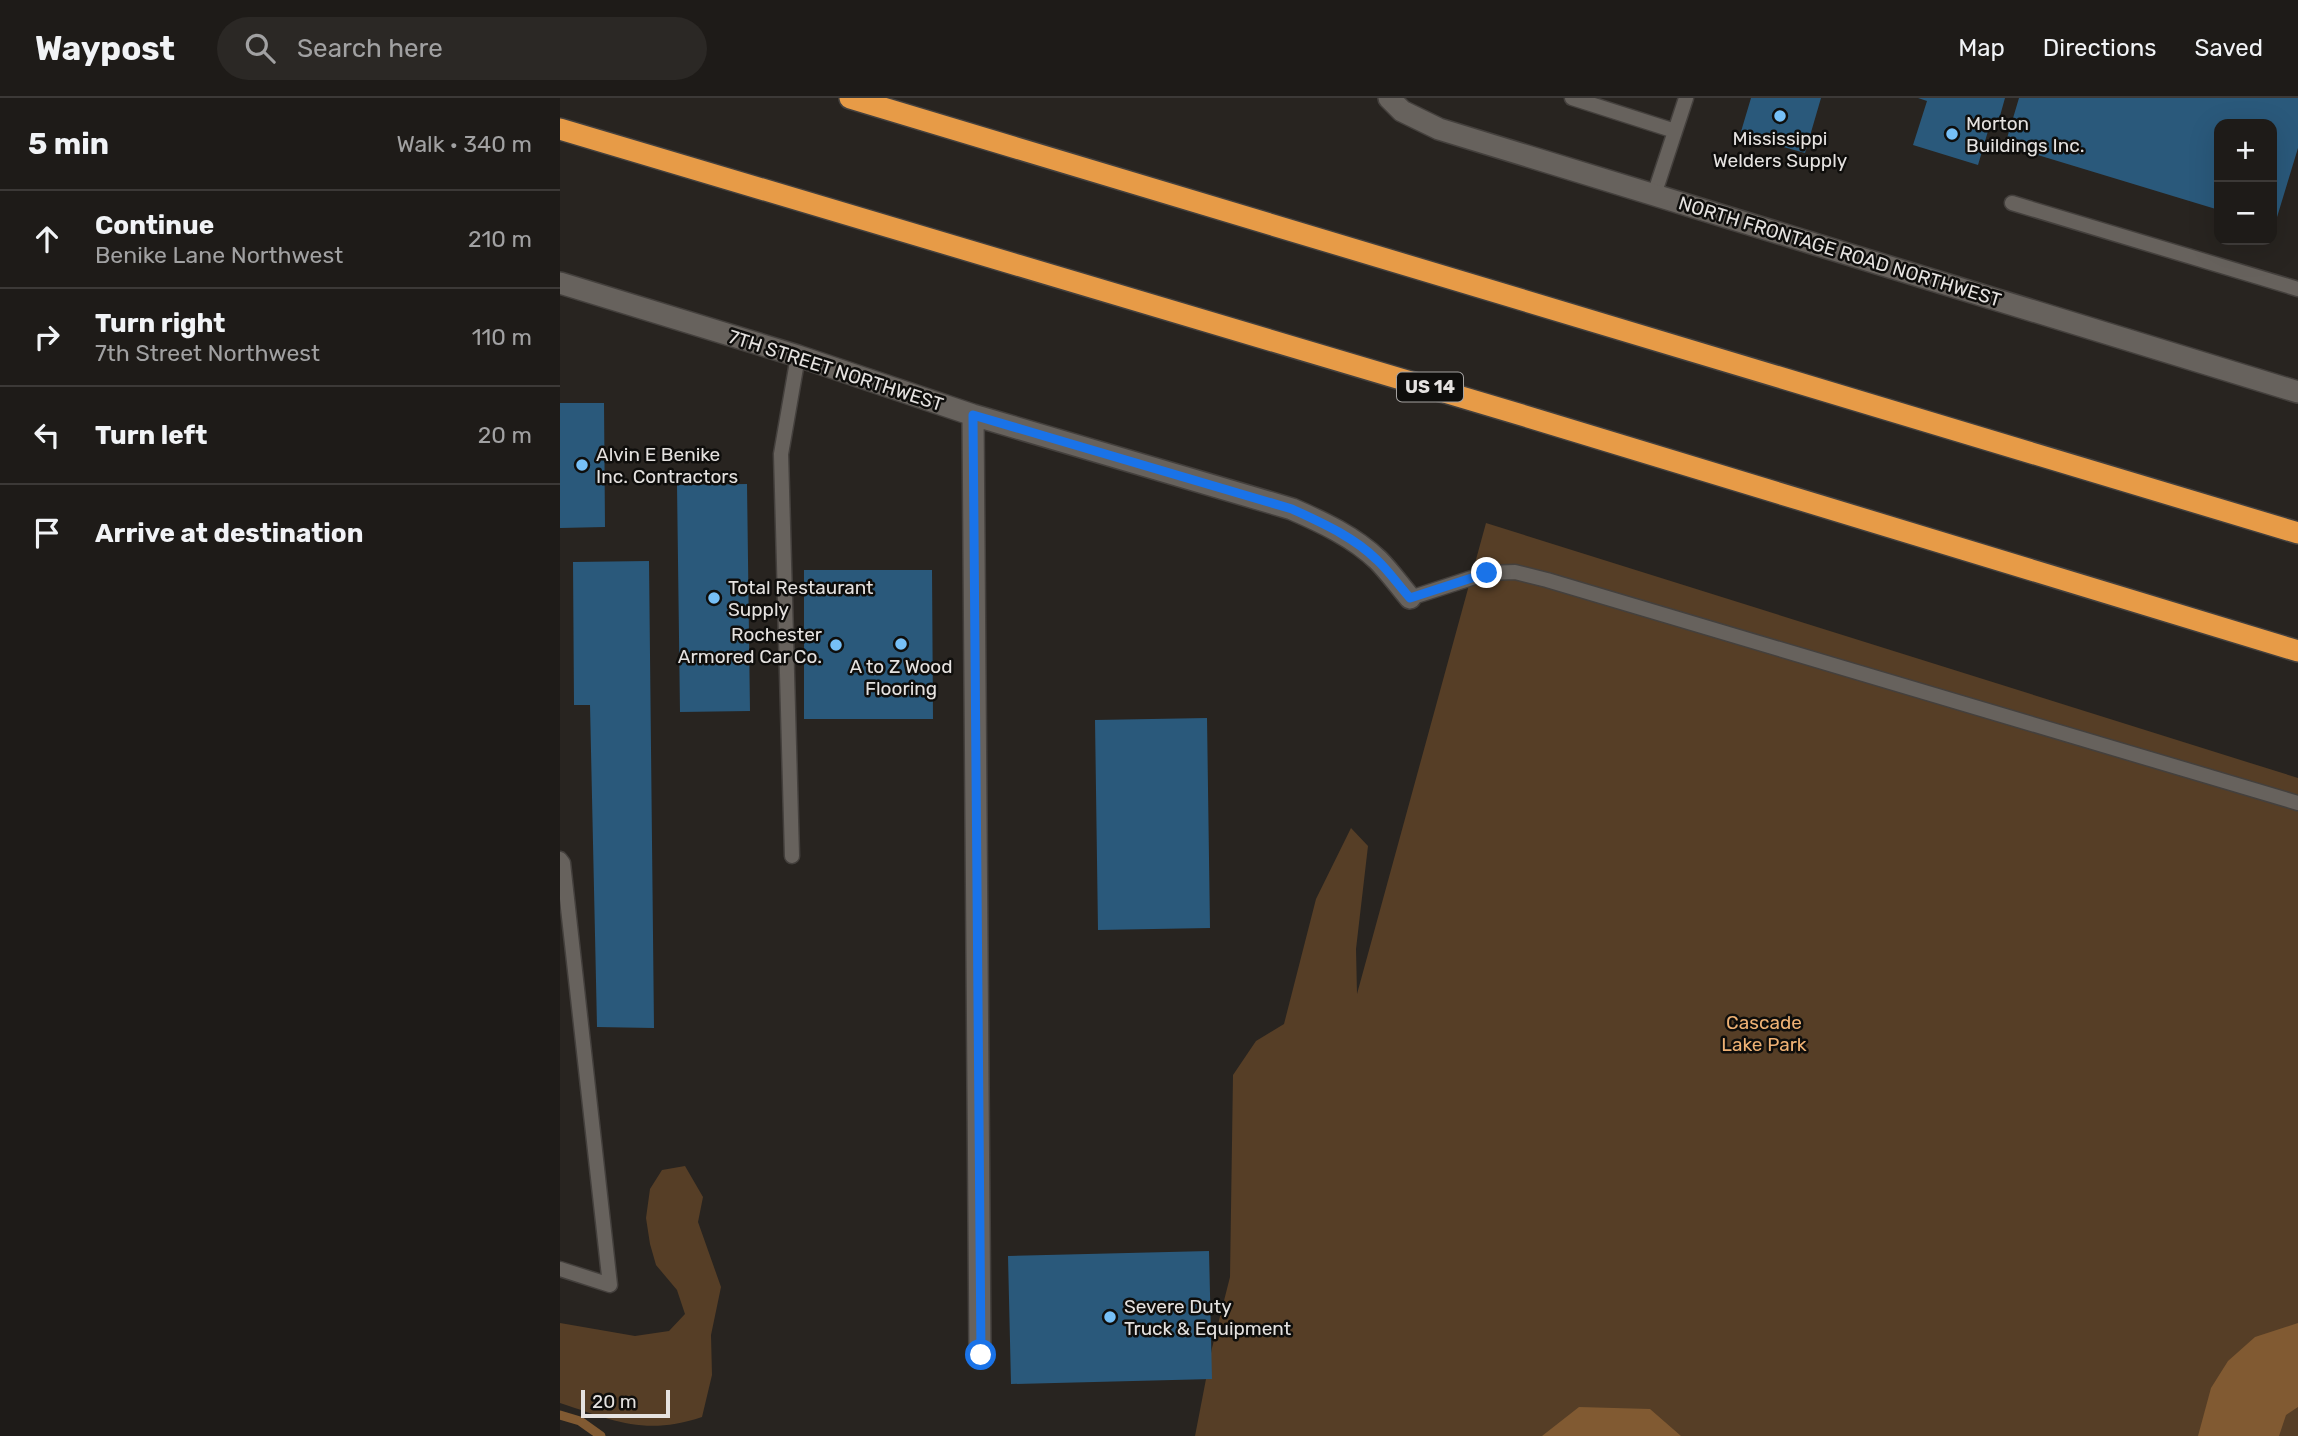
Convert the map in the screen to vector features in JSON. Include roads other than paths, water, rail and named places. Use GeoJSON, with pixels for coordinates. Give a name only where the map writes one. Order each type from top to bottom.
{"type":"FeatureCollection","features":[{"type":"Feature","properties":{"kind":"highway"},"geometry":{"type":"LineString","coordinates":[[849,98],[2298,533]]}},
{"type":"Feature","properties":{"kind":"highway","name":"US 14"},"geometry":{"type":"LineString","coordinates":[[560,129],[1525,416],[2298,652]]}},
{"type":"Feature","properties":{"kind":"street","name":"NORTH FRONTAGE ROAD NORTHWEST"},"geometry":{"type":"LineString","coordinates":[[1389,98],[1402,111],[1439,129],[2297,387]]}},
{"type":"Feature","properties":{"kind":"street","name":"7TH STREET NORTHWEST"},"geometry":{"type":"LineString","coordinates":[[560,283],[798,356],[973,415],[1292,509],[1355,542],[1377,560],[1410,598]]}},
{"type":"Feature","properties":{"kind":"street"},"geometry":{"type":"LineString","coordinates":[[973,415],[981,1355]]}},
{"type":"Feature","properties":{"kind":"lane"},"geometry":{"type":"LineString","coordinates":[[1572,98],[1675,131]]}},
{"type":"Feature","properties":{"kind":"lane"},"geometry":{"type":"LineString","coordinates":[[1654,195],[1686,98]]}},
{"type":"Feature","properties":{"kind":"lane"},"geometry":{"type":"LineString","coordinates":[[2012,204],[2298,289]]}},
{"type":"Feature","properties":{"kind":"lane"},"geometry":{"type":"LineString","coordinates":[[792,856],[781,454],[798,356]]}},
{"type":"Feature","properties":{"kind":"lane"},"geometry":{"type":"LineString","coordinates":[[1410,598],[1487,573],[1515,572],[1547,579],[2298,803]]}},
{"type":"Feature","properties":{"kind":"lane"},"geometry":{"type":"LineString","coordinates":[[560,859],[563,863],[610,1285],[560,1269]]}},
{"type":"Feature","properties":{"kind":"waterway"},"geometry":{"type":"LineString","coordinates":[[560,1415],[580,1421],[601,1436]]}},
{"type":"Feature","properties":{"kind":"place","name":"Mississippi Welders Supply"},"geometry":{"type":"Point","coordinates":[1780,116]}},
{"type":"Feature","properties":{"kind":"place","name":"Morton Buildings Inc."},"geometry":{"type":"Point","coordinates":[1952,134]}},
{"type":"Feature","properties":{"kind":"place","name":"Alvin E Benike Inc. Contractors"},"geometry":{"type":"Point","coordinates":[582,465]}},
{"type":"Feature","properties":{"kind":"place","name":"Total Restaurant Supply"},"geometry":{"type":"Point","coordinates":[714,598]}},
{"type":"Feature","properties":{"kind":"place","name":"A to Z Wood Flooring"},"geometry":{"type":"Point","coordinates":[901,644]}},
{"type":"Feature","properties":{"kind":"place","name":"Rochester Armored Car Co."},"geometry":{"type":"Point","coordinates":[836,645]}},
{"type":"Feature","properties":{"kind":"place","name":"Severe Duty Truck & Equipment"},"geometry":{"type":"Point","coordinates":[1110,1317]}},
{"type":"Feature","properties":{"kind":"park label","name":"Cascade Lake Park"},"geometry":{"type":"Point","coordinates":[1764,1033]}}]}
